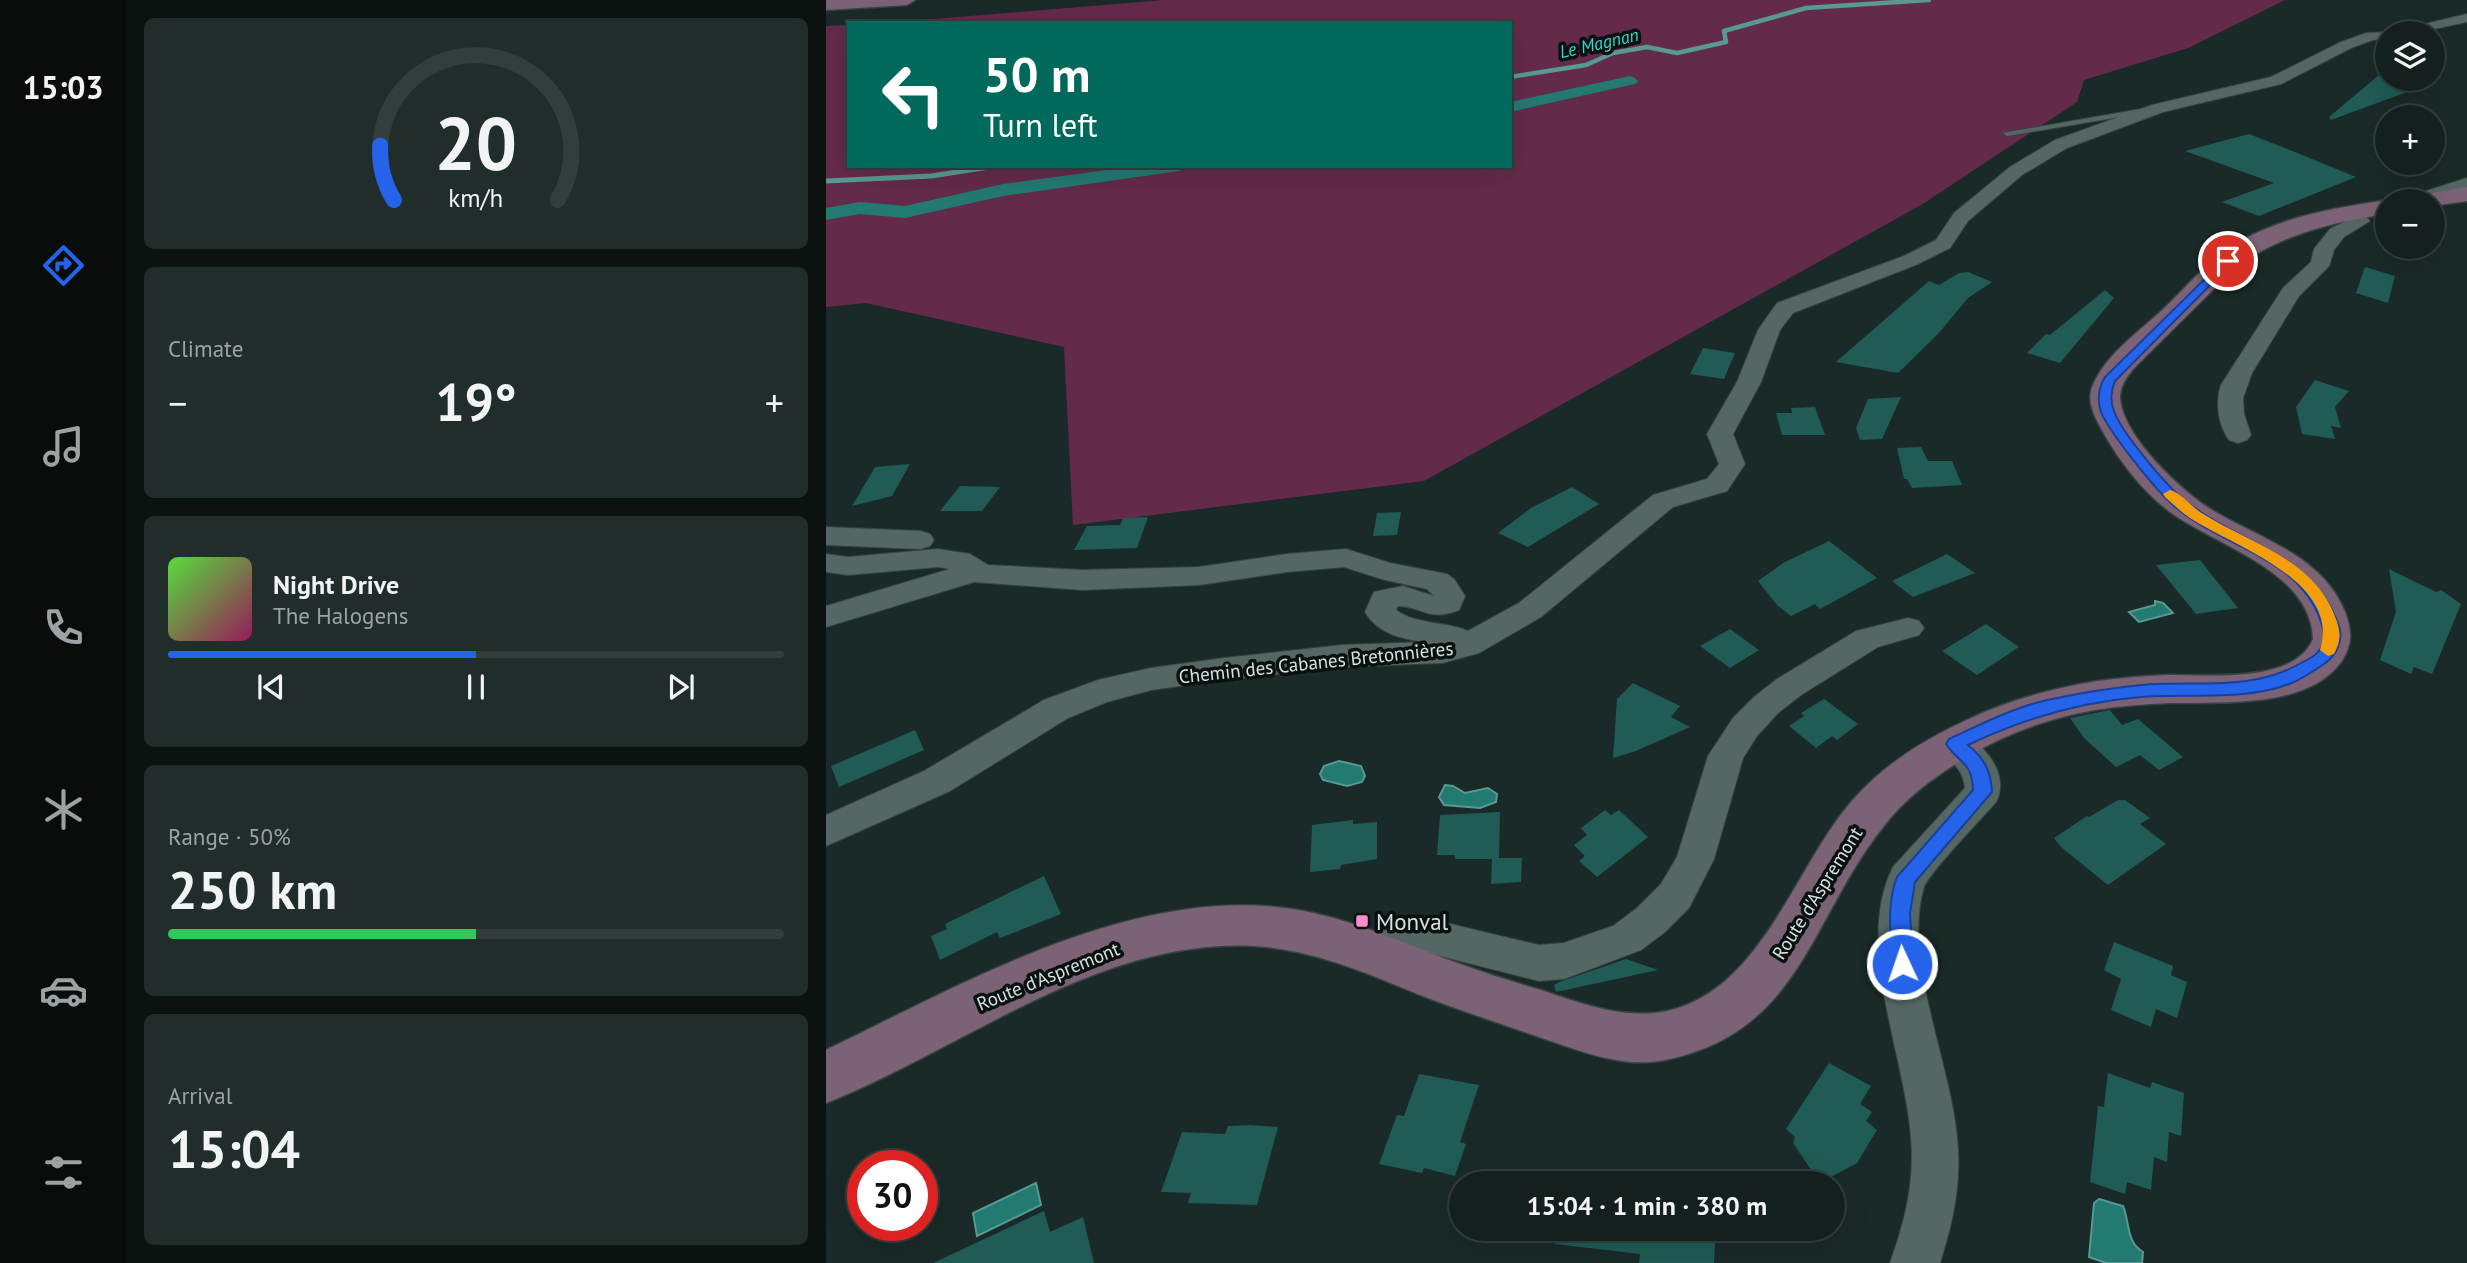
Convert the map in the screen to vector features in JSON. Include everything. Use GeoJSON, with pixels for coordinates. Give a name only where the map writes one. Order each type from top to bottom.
{"type":"FeatureCollection","features":[{"type":"Feature","properties":{"kind":"street"},"geometry":{"type":"LineString","coordinates":[[826,5],[906,0]]}},
{"type":"Feature","properties":{"kind":"street"},"geometry":{"type":"LineString","coordinates":[[2445,23],[2467,18]]}},
{"type":"Feature","properties":{"kind":"street"},"geometry":{"type":"LineString","coordinates":[[2158,108],[2276,81],[2346,45],[2375,36]]}},
{"type":"Feature","properties":{"kind":"street","name":"Chemin des Cabanes Bretonnières"},"geometry":{"type":"LineString","coordinates":[[826,831],[937,781],[1056,709],[1098,692],[1151,679],[1224,669],[1342,656],[1442,652],[1468,645],[1530,610],[1609,542],[1663,501],[1717,485],[1731,464],[1720,434],[1749,382],[1769,330],[1785,308],[1910,260],[1942,244],[1961,217],[2016,171],[2073,139],[2158,108]]}},
{"type":"Feature","properties":{"kind":"street"},"geometry":{"type":"LineString","coordinates":[[2445,191],[2467,184]]}},
{"type":"Feature","properties":{"kind":"street"},"geometry":{"type":"LineString","coordinates":[[2445,197],[2467,194]]}},
{"type":"Feature","properties":{"kind":"street"},"geometry":{"type":"LineString","coordinates":[[2238,435],[2231,416],[2231,389],[2295,286],[2320,267],[2324,249],[2337,233],[2360,221],[2369,209]]}},
{"type":"Feature","properties":{"kind":"street","name":"Route d'Aspremont"},"geometry":{"type":"LineString","coordinates":[[826,1077],[994,996],[1076,960],[1159,934],[1238,925],[1303,932],[1379,954],[1451,984],[1603,1035],[1636,1038],[1670,1036],[1729,1010],[1753,990],[1773,964],[1846,842],[1872,807],[1896,784],[1955,744],[2002,721],[2050,705],[2140,691],[2218,690],[2269,683],[2300,673],[2328,651],[2333,634],[2325,610],[2315,593],[2277,559],[2217,528],[2176,501],[2115,426],[2105,404],[2105,389],[2119,369],[2228,261],[2254,244],[2285,230],[2319,219],[2369,209]]}},
{"type":"Feature","properties":{"kind":"street"},"geometry":{"type":"LineString","coordinates":[[826,536],[889,541],[952,540],[974,547],[976,559],[973,569]]}},
{"type":"Feature","properties":{"kind":"street"},"geometry":{"type":"LineString","coordinates":[[826,563],[848,566],[938,558],[960,561],[981,574],[1082,580],[1199,576],[1287,563],[1346,558],[1385,571],[1436,580],[1450,596],[1448,603],[1441,607],[1427,605],[1402,594],[1385,599],[1380,612],[1388,621],[1399,627],[1453,636],[1468,645]]}},
{"type":"Feature","properties":{"kind":"street"},"geometry":{"type":"LineString","coordinates":[[826,617],[973,569]]}},
{"type":"Feature","properties":{"kind":"street"},"geometry":{"type":"LineString","coordinates":[[1379,954],[1402,939],[1421,934],[1539,963],[1564,961],[1627,938],[1651,920],[1675,896],[1695,859],[1726,756],[1745,727],[1766,705],[1789,687],[1867,639],[1908,628]]}},
{"type":"Feature","properties":{"kind":"street"},"geometry":{"type":"LineString","coordinates":[[1915,1263],[1935,1198],[1937,1167],[1930,1109],[1902,964],[1900,913],[1907,877],[1983,792],[1982,774],[1972,758],[1955,744]]}},
{"type":"Feature","properties":{"kind":"lane"},"geometry":{"type":"LineString","coordinates":[[2007,133],[2158,108]]}},
{"type":"Feature","properties":{"kind":"shaded area"},"geometry":{"type":"Polygon","coordinates":[[[1164,0],[2285,0],[2188,48],[2084,80],[2077,102],[1921,205],[1424,481],[1073,525],[1064,347],[866,303],[826,307],[826,26],[847,25],[847,168],[1512,168],[1512,21],[910,21],[1164,0]]]}},
{"type":"Feature","properties":{"kind":"shaded area"},"geometry":{"type":"Polygon","coordinates":[[[2155,601],[2163,603],[2173,613],[2139,622],[2129,612],[2155,605],[2155,601]]]}},
{"type":"Feature","properties":{"kind":"shaded area"},"geometry":{"type":"Polygon","coordinates":[[[1339,761],[1361,766],[1365,776],[1362,782],[1347,786],[1323,780],[1320,774],[1324,766],[1339,761]]]}},
{"type":"Feature","properties":{"kind":"shaded area"},"geometry":{"type":"Polygon","coordinates":[[[1445,785],[1465,793],[1488,788],[1497,794],[1496,802],[1480,808],[1444,805],[1439,797],[1445,785]]]}},
{"type":"Feature","properties":{"kind":"shaded area"},"geometry":{"type":"Polygon","coordinates":[[[1036,1183],[1041,1205],[977,1236],[973,1213],[1036,1183]]]}},
{"type":"Feature","properties":{"kind":"shaded area"},"geometry":{"type":"Polygon","coordinates":[[[2099,1199],[2123,1206],[2131,1238],[2143,1252],[2142,1263],[2106,1263],[2089,1257],[2094,1203],[2099,1199]]]}},
{"type":"Feature","properties":{"kind":"building"},"geometry":{"type":"Polygon","coordinates":[[[2375,78],[2375,91],[2410,91],[2331,120],[2329,117],[2375,78]]]}},
{"type":"Feature","properties":{"kind":"building"},"geometry":{"type":"Polygon","coordinates":[[[2249,134],[2356,177],[2259,216],[2222,202],[2274,183],[2185,151],[2249,134]]]}},
{"type":"Feature","properties":{"kind":"building"},"geometry":{"type":"Polygon","coordinates":[[[2365,267],[2395,276],[2388,303],[2356,293],[2365,267]]]}},
{"type":"Feature","properties":{"kind":"building"},"geometry":{"type":"Polygon","coordinates":[[[1968,272],[1992,282],[1968,298],[1938,334],[1898,373],[1836,362],[1929,281],[1939,285],[1959,273],[1968,272]]]}},
{"type":"Feature","properties":{"kind":"building"},"geometry":{"type":"Polygon","coordinates":[[[2105,290],[2114,298],[2060,363],[2027,353],[2046,334],[2050,335],[2105,290]]]}},
{"type":"Feature","properties":{"kind":"building"},"geometry":{"type":"Polygon","coordinates":[[[1703,348],[1735,353],[1724,379],[1690,374],[1703,348]]]}},
{"type":"Feature","properties":{"kind":"building"},"geometry":{"type":"Polygon","coordinates":[[[2315,380],[2349,391],[2335,407],[2341,428],[2331,426],[2335,439],[2302,434],[2296,407],[2315,380]]]}},
{"type":"Feature","properties":{"kind":"building"},"geometry":{"type":"Polygon","coordinates":[[[1901,397],[1882,439],[1860,440],[1856,428],[1868,399],[1901,397]]]}},
{"type":"Feature","properties":{"kind":"building"},"geometry":{"type":"Polygon","coordinates":[[[1815,407],[1825,435],[1782,435],[1776,413],[1792,413],[1791,408],[1815,407]]]}},
{"type":"Feature","properties":{"kind":"building"},"geometry":{"type":"Polygon","coordinates":[[[1921,447],[1928,461],[1952,461],[1962,485],[1912,488],[1907,479],[1904,479],[1897,448],[1921,447]]]}},
{"type":"Feature","properties":{"kind":"building"},"geometry":{"type":"Polygon","coordinates":[[[910,464],[892,496],[852,506],[875,467],[910,464]]]}},
{"type":"Feature","properties":{"kind":"building"},"geometry":{"type":"Polygon","coordinates":[[[960,486],[1000,487],[982,511],[940,511],[960,486]]]}},
{"type":"Feature","properties":{"kind":"building"},"geometry":{"type":"Polygon","coordinates":[[[1572,487],[1599,504],[1528,547],[1498,533],[1531,508],[1572,487]]]}},
{"type":"Feature","properties":{"kind":"building"},"geometry":{"type":"Polygon","coordinates":[[[1401,512],[1397,535],[1373,536],[1377,513],[1401,512]]]}},
{"type":"Feature","properties":{"kind":"building"},"geometry":{"type":"Polygon","coordinates":[[[1148,517],[1137,548],[1074,550],[1087,526],[1120,525],[1123,518],[1148,517]]]}},
{"type":"Feature","properties":{"kind":"building"},"geometry":{"type":"Polygon","coordinates":[[[1829,541],[1877,578],[1820,609],[1815,604],[1791,616],[1777,605],[1758,581],[1783,563],[1829,541]]]}},
{"type":"Feature","properties":{"kind":"building"},"geometry":{"type":"Polygon","coordinates":[[[1947,554],[1975,573],[1913,597],[1892,581],[1947,554]]]}},
{"type":"Feature","properties":{"kind":"building"},"geometry":{"type":"Polygon","coordinates":[[[2200,560],[2238,608],[2196,614],[2156,565],[2200,560]]]}},
{"type":"Feature","properties":{"kind":"building"},"geometry":{"type":"Polygon","coordinates":[[[2389,569],[2436,592],[2441,590],[2461,604],[2432,674],[2414,667],[2411,674],[2380,660],[2396,612],[2389,569]]]}},
{"type":"Feature","properties":{"kind":"building"},"geometry":{"type":"Polygon","coordinates":[[[1986,624],[2019,647],[1977,675],[1942,651],[1986,624]]]}},
{"type":"Feature","properties":{"kind":"building"},"geometry":{"type":"Polygon","coordinates":[[[1730,629],[1759,650],[1730,668],[1700,646],[1730,629]]]}},
{"type":"Feature","properties":{"kind":"building"},"geometry":{"type":"Polygon","coordinates":[[[1633,683],[1680,706],[1671,717],[1690,727],[1613,758],[1617,699],[1633,683]]]}},
{"type":"Feature","properties":{"kind":"building"},"geometry":{"type":"Polygon","coordinates":[[[1824,699],[1858,724],[1837,740],[1832,736],[1816,748],[1789,726],[1804,716],[1801,713],[1824,699]]]}},
{"type":"Feature","properties":{"kind":"building"},"geometry":{"type":"Polygon","coordinates":[[[2110,710],[2122,725],[2138,719],[2183,757],[2159,770],[2140,755],[2116,767],[2084,738],[2070,718],[2110,710]]]}},
{"type":"Feature","properties":{"kind":"building"},"geometry":{"type":"Polygon","coordinates":[[[915,730],[924,750],[839,787],[831,766],[915,730]]]}},
{"type":"Feature","properties":{"kind":"building"},"geometry":{"type":"Polygon","coordinates":[[[2118,800],[2125,800],[2150,818],[2140,824],[2166,844],[2108,885],[2061,847],[2054,838],[2118,800]]]}},
{"type":"Feature","properties":{"kind":"building"},"geometry":{"type":"Polygon","coordinates":[[[1605,810],[1611,815],[1619,810],[1648,837],[1597,877],[1579,861],[1585,856],[1574,845],[1587,835],[1581,828],[1605,810]]]}},
{"type":"Feature","properties":{"kind":"building"},"geometry":{"type":"Polygon","coordinates":[[[1500,812],[1499,858],[1522,858],[1521,882],[1491,884],[1492,859],[1455,859],[1455,855],[1437,855],[1440,815],[1500,812]]]}},
{"type":"Feature","properties":{"kind":"building"},"geometry":{"type":"Polygon","coordinates":[[[1353,820],[1353,824],[1377,822],[1377,859],[1341,865],[1340,869],[1310,872],[1312,825],[1353,820]]]}},
{"type":"Feature","properties":{"kind":"building"},"geometry":{"type":"Polygon","coordinates":[[[1044,876],[1061,914],[1000,938],[997,932],[940,960],[931,936],[947,929],[945,924],[1044,876]]]}},
{"type":"Feature","properties":{"kind":"building"},"geometry":{"type":"Polygon","coordinates":[[[2114,942],[2173,966],[2171,975],[2187,982],[2177,1018],[2156,1009],[2151,1027],[2111,1010],[2121,979],[2104,970],[2114,942]]]}},
{"type":"Feature","properties":{"kind":"building"},"geometry":{"type":"Polygon","coordinates":[[[1626,959],[1658,970],[1556,992],[1554,985],[1559,982],[1626,959]]]}},
{"type":"Feature","properties":{"kind":"building"},"geometry":{"type":"Polygon","coordinates":[[[1829,1063],[1871,1086],[1860,1104],[1872,1112],[1866,1121],[1877,1130],[1857,1163],[1842,1171],[1812,1171],[1793,1143],[1795,1137],[1786,1129],[1829,1063]]]}},
{"type":"Feature","properties":{"kind":"building"},"geometry":{"type":"Polygon","coordinates":[[[2108,1073],[2150,1088],[2152,1082],[2184,1093],[2181,1136],[2169,1132],[2167,1162],[2154,1157],[2151,1190],[2127,1182],[2125,1194],[2090,1182],[2098,1106],[2104,1107],[2108,1073]]]}},
{"type":"Feature","properties":{"kind":"building"},"geometry":{"type":"Polygon","coordinates":[[[1419,1074],[1479,1085],[1460,1142],[1466,1144],[1457,1171],[1449,1171],[1449,1174],[1424,1168],[1422,1173],[1379,1164],[1397,1115],[1404,1116],[1419,1074]]]}},
{"type":"Feature","properties":{"kind":"building"},"geometry":{"type":"Polygon","coordinates":[[[1228,1126],[1278,1127],[1257,1205],[1188,1203],[1191,1193],[1161,1192],[1182,1132],[1225,1134],[1228,1126]]]}},
{"type":"Feature","properties":{"kind":"building"},"geometry":{"type":"Polygon","coordinates":[[[1044,1211],[1050,1232],[1083,1217],[1094,1263],[933,1263],[1044,1211]]]}},
{"type":"Feature","properties":{"kind":"building"},"geometry":{"type":"Polygon","coordinates":[[[1555,1241],[1715,1241],[1714,1263],[1639,1263],[1640,1254],[1555,1244],[1555,1241]]]}},
{"type":"Feature","properties":{"kind":"waterway","name":"Le Magnan"},"geometry":{"type":"LineString","coordinates":[[1512,77],[1586,65],[1613,53],[1647,47],[1677,53],[1726,42],[1724,31],[1806,8],[1929,0]]}},
{"type":"Feature","properties":{"kind":"waterway"},"geometry":{"type":"LineString","coordinates":[[1512,107],[1630,81]]}},
{"type":"Feature","properties":{"kind":"waterway","name":"Le Magnan"},"geometry":{"type":"LineString","coordinates":[[826,181],[931,176],[983,168]]}},
{"type":"Feature","properties":{"kind":"waterway"},"geometry":{"type":"LineString","coordinates":[[826,214],[860,208],[905,212],[1003,190],[1164,168]]}},
{"type":"Feature","properties":{"kind":"slow traffic"},"geometry":{"type":"LineString","coordinates":[[2170,494],[2195,515],[2265,552],[2298,575],[2315,593],[2325,610],[2333,634],[2328,650]]}},
{"type":"Feature","properties":{"kind":"place","name":"Monval"},"geometry":{"type":"Point","coordinates":[1362,921]}},
{"type":"Feature","properties":{"kind":"route"},"geometry":{"type":"LineString","coordinates":[[1902,964],[1900,913],[1907,877],[1983,792],[1982,774],[1972,758],[1955,744],[2002,721],[2050,705],[2163,689],[2249,688],[2288,678],[2322,658],[2332,643],[2333,634],[2325,610],[2315,593],[2298,575],[2277,559],[2217,528],[2176,501],[2120,433],[2105,404],[2105,389],[2109,379],[2228,261]]}}]}
